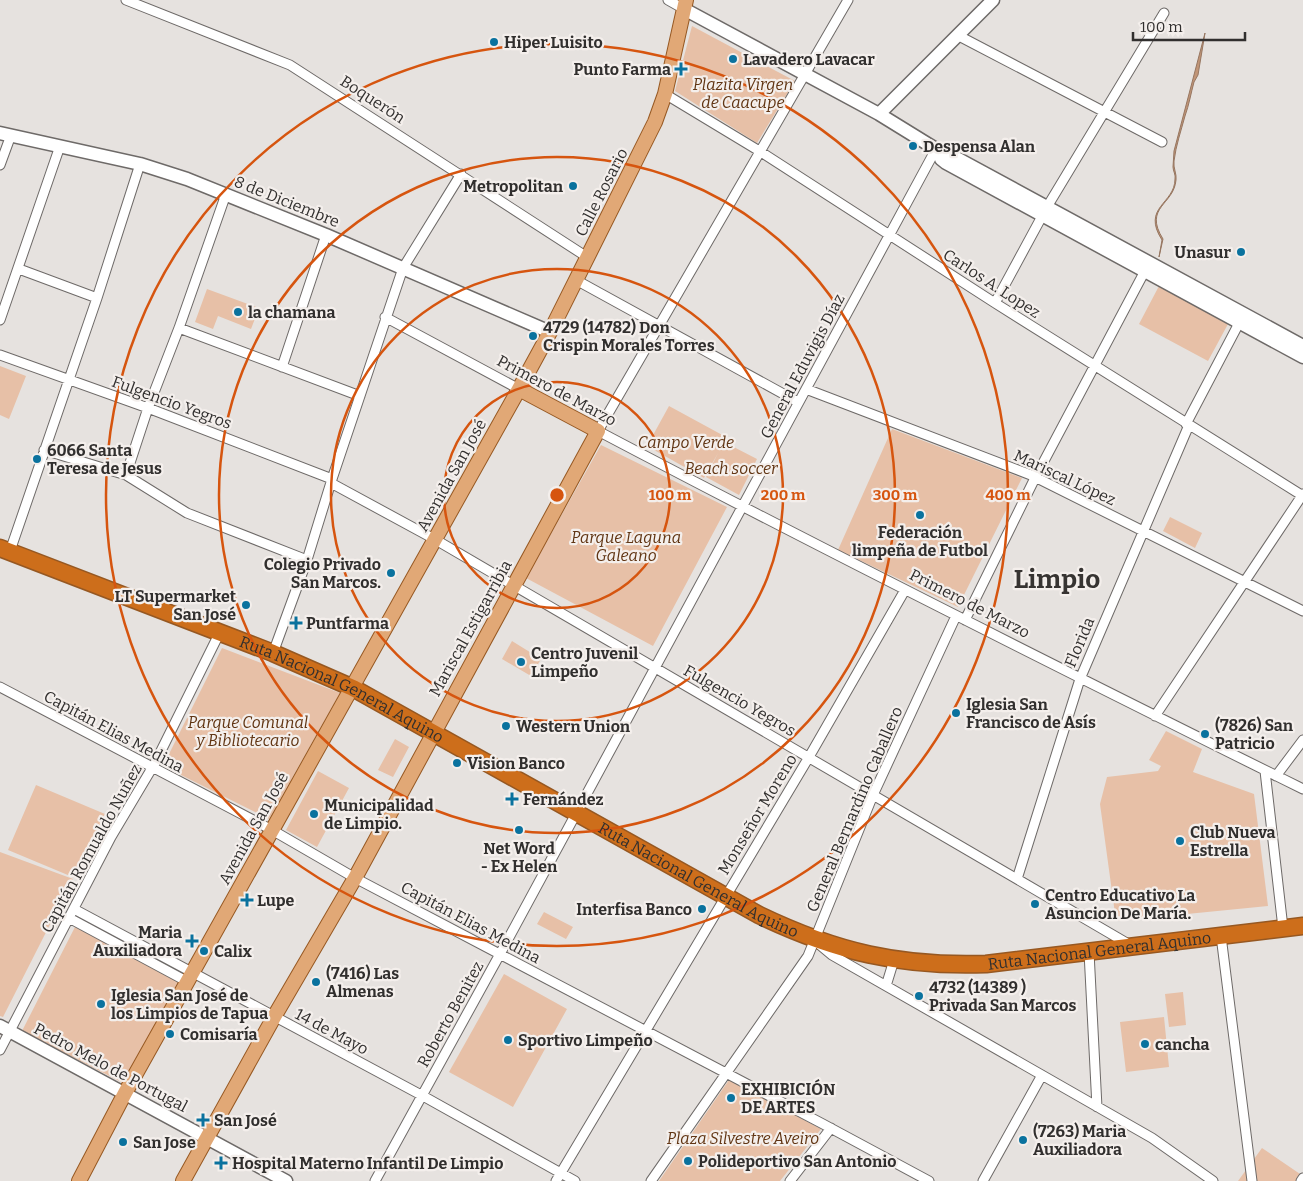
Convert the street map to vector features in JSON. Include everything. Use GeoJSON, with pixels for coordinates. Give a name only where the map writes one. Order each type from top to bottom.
{"type":"FeatureCollection","features":[{"type":"Feature","properties":{"kind":"highway","name":"Ruta Nacional General Aquino"},"geometry":{"type":"LineString","coordinates":[[5,550],[273,653],[353,688],[578,810],[759,915],[814,940],[854,952],[926,964],[986,964],[1303,926]]}},
{"type":"Feature","properties":{"kind":"main road","name":"Calle Rosario"},"geometry":{"type":"LineString","coordinates":[[519,389],[648,140],[665,94],[685,5]]}},
{"type":"Feature","properties":{"kind":"main road","name":"Primero de Marzo"},"geometry":{"type":"LineString","coordinates":[[519,389],[598,431]]}},
{"type":"Feature","properties":{"kind":"main road","name":"Avenida San José"},"geometry":{"type":"LineString","coordinates":[[79,1181],[125,1093],[519,389]]}},
{"type":"Feature","properties":{"kind":"main road","name":"Mariscal Estigarribia"},"geometry":{"type":"LineString","coordinates":[[183,1181],[274,1017],[355,878],[598,431]]}},
{"type":"Feature","properties":{"kind":"street","name":"Boquerón"},"geometry":{"type":"LineString","coordinates":[[126,0],[149,4],[290,64],[587,257]]}},
{"type":"Feature","properties":{"kind":"street"},"geometry":{"type":"LineString","coordinates":[[668,0],[685,5],[804,75],[878,114],[937,150],[951,155],[1045,211],[1148,267],[1303,357]]}},
{"type":"Feature","properties":{"kind":"street"},"geometry":{"type":"LineString","coordinates":[[598,431],[848,0]]}},
{"type":"Feature","properties":{"kind":"street"},"geometry":{"type":"LineString","coordinates":[[878,114],[993,0]]}},
{"type":"Feature","properties":{"kind":"street"},"geometry":{"type":"LineString","coordinates":[[995,303],[1045,211],[1164,12]]}},
{"type":"Feature","properties":{"kind":"street"},"geometry":{"type":"LineString","coordinates":[[958,36],[1162,142]]}},
{"type":"Feature","properties":{"kind":"street","name":"Carlos A. Lopez"},"geometry":{"type":"LineString","coordinates":[[665,94],[761,152],[1095,367],[1303,495]]}},
{"type":"Feature","properties":{"kind":"street"},"geometry":{"type":"LineString","coordinates":[[0,165],[6,134]]}},
{"type":"Feature","properties":{"kind":"street","name":"8 de Diciembre"},"geometry":{"type":"LineString","coordinates":[[6,134],[162,170],[326,235],[550,332]]}},
{"type":"Feature","properties":{"kind":"street"},"geometry":{"type":"LineString","coordinates":[[0,320],[60,146]]}},
{"type":"Feature","properties":{"kind":"street","name":"General Eduvigis Díaz"},"geometry":{"type":"LineString","coordinates":[[578,810],[798,402],[937,150]]}},
{"type":"Feature","properties":{"kind":"street"},"geometry":{"type":"LineString","coordinates":[[5,550],[44,450],[97,298],[140,164]]}},
{"type":"Feature","properties":{"kind":"street"},"geometry":{"type":"LineString","coordinates":[[273,653],[307,560],[385,317],[403,268],[461,174]]}},
{"type":"Feature","properties":{"kind":"street"},"geometry":{"type":"LineString","coordinates":[[126,475],[148,408],[179,328],[226,194]]}},
{"type":"Feature","properties":{"kind":"street"},"geometry":{"type":"LineString","coordinates":[[282,367],[326,235]]}},
{"type":"Feature","properties":{"kind":"street"},"geometry":{"type":"LineString","coordinates":[[965,620],[1035,478],[1148,267]]}},
{"type":"Feature","properties":{"kind":"street"},"geometry":{"type":"LineString","coordinates":[[19,268],[97,298]]}},
{"type":"Feature","properties":{"kind":"street"},"geometry":{"type":"LineString","coordinates":[[576,280],[798,402]]}},
{"type":"Feature","properties":{"kind":"street","name":"Primero de Marzo"},"geometry":{"type":"LineString","coordinates":[[385,317],[519,389]]}},
{"type":"Feature","properties":{"kind":"street"},"geometry":{"type":"LineString","coordinates":[[1241,320],[1303,346]]}},
{"type":"Feature","properties":{"kind":"street","name":"Florida"},"geometry":{"type":"LineString","coordinates":[[1017,879],[1080,679],[1188,424],[1241,320]]}},
{"type":"Feature","properties":{"kind":"street"},"geometry":{"type":"LineString","coordinates":[[179,328],[360,396]]}},
{"type":"Feature","properties":{"kind":"street","name":"Fulgencio Yegros"},"geometry":{"type":"LineString","coordinates":[[0,356],[148,408],[332,481],[1133,946]]}},
{"type":"Feature","properties":{"kind":"street","name":"Mariscal López"},"geometry":{"type":"LineString","coordinates":[[806,389],[1035,478],[1303,611]]}},
{"type":"Feature","properties":{"kind":"street","name":"Primero de Marzo"},"geometry":{"type":"LineString","coordinates":[[598,431],[742,507],[1080,679],[1303,789]]}},
{"type":"Feature","properties":{"kind":"street"},"geometry":{"type":"LineString","coordinates":[[44,450],[126,475],[187,513],[307,560]]}},
{"type":"Feature","properties":{"kind":"street"},"geometry":{"type":"LineString","coordinates":[[1155,716],[1303,495]]}},
{"type":"Feature","properties":{"kind":"street","name":"Monseñor Moreno"},"geometry":{"type":"LineString","coordinates":[[559,1177],[647,1031],[905,590]]}},
{"type":"Feature","properties":{"kind":"street","name":"General Bernardino Caballero"},"geometry":{"type":"LineString","coordinates":[[651,1181],[808,956],[874,795],[956,616]]}},
{"type":"Feature","properties":{"kind":"street","name":"Capitán Romualdo Nuñez"},"geometry":{"type":"LineString","coordinates":[[0,1050],[5,1028],[74,909],[115,829],[152,768],[220,632]]}},
{"type":"Feature","properties":{"kind":"street","name":"Capitán Elias Medina"},"geometry":{"type":"LineString","coordinates":[[0,687],[272,830],[355,878],[929,1181]]}},
{"type":"Feature","properties":{"kind":"street"},"geometry":{"type":"LineString","coordinates":[[1276,776],[1303,740]]}},
{"type":"Feature","properties":{"kind":"street"},"geometry":{"type":"LineString","coordinates":[[1265,771],[1283,928]]}},
{"type":"Feature","properties":{"kind":"street","name":"Roberto Benitez"},"geometry":{"type":"LineString","coordinates":[[375,1181],[578,810]]}},
{"type":"Feature","properties":{"kind":"street","name":"14 de Mayo"},"geometry":{"type":"LineString","coordinates":[[74,909],[191,977]]}},
{"type":"Feature","properties":{"kind":"street","name":"14 de Mayo"},"geometry":{"type":"LineString","coordinates":[[69,918],[274,1017],[423,1096],[559,1177],[575,1181]]}},
{"type":"Feature","properties":{"kind":"street"},"geometry":{"type":"LineString","coordinates":[[1221,936],[1252,1181]]}},
{"type":"Feature","properties":{"kind":"street"},"geometry":{"type":"LineString","coordinates":[[814,940],[832,955],[1152,1138],[1213,1181]]}},
{"type":"Feature","properties":{"kind":"street"},"geometry":{"type":"LineString","coordinates":[[1089,952],[1097,1107]]}},
{"type":"Feature","properties":{"kind":"street"},"geometry":{"type":"LineString","coordinates":[[886,986],[894,960]]}},
{"type":"Feature","properties":{"kind":"street","name":"Pedro Melo de Portugal"},"geometry":{"type":"LineString","coordinates":[[5,1028],[286,1181]]}},
{"type":"Feature","properties":{"kind":"street"},"geometry":{"type":"LineString","coordinates":[[983,1181],[1042,1075]]}},
{"type":"Feature","properties":{"kind":"street"},"geometry":{"type":"LineString","coordinates":[[790,1181],[831,1128]]}},
{"type":"Feature","properties":{"kind":"green space","name":"Plazita Virgen de Caacupe"},"geometry":{"type":"Polygon","coordinates":[[[692,26],[795,81],[757,143],[675,91],[692,26]]]}},
{"type":"Feature","properties":{"kind":"green space"},"geometry":{"type":"Polygon","coordinates":[[[1159,286],[1228,324],[1208,361],[1139,324],[1159,286]]]}},
{"type":"Feature","properties":{"kind":"green space"},"geometry":{"type":"Polygon","coordinates":[[[207,289],[259,308],[251,329],[218,316],[213,329],[195,322],[207,289]]]}},
{"type":"Feature","properties":{"kind":"green space"},"geometry":{"type":"Polygon","coordinates":[[[0,366],[26,376],[9,419],[0,415],[0,366]]]}},
{"type":"Feature","properties":{"kind":"green space","name":"Campo Verde"},"geometry":{"type":"Polygon","coordinates":[[[669,406],[726,437],[724,442],[757,459],[739,495],[706,477],[718,453],[704,478],[647,446],[669,406]]]}},
{"type":"Feature","properties":{"kind":"green space"},"geometry":{"type":"Polygon","coordinates":[[[892,429],[1022,478],[958,607],[838,550],[892,429]]]}},
{"type":"Feature","properties":{"kind":"green space","name":"Parque Laguna Galeano"},"geometry":{"type":"Polygon","coordinates":[[[601,445],[727,507],[653,646],[526,578],[601,445]]]}},
{"type":"Feature","properties":{"kind":"green space"},"geometry":{"type":"Polygon","coordinates":[[[1170,517],[1202,533],[1195,548],[1163,531],[1170,517]]]}},
{"type":"Feature","properties":{"kind":"green space"},"geometry":{"type":"Polygon","coordinates":[[[512,641],[541,659],[531,676],[502,659],[512,641]]]}},
{"type":"Feature","properties":{"kind":"green space","name":"Parque Comunal y Bibliotecario"},"geometry":{"type":"Polygon","coordinates":[[[222,648],[340,693],[269,819],[163,766],[222,648]]]}},
{"type":"Feature","properties":{"kind":"green space"},"geometry":{"type":"Polygon","coordinates":[[[1166,731],[1202,749],[1193,772],[1254,794],[1268,906],[1116,921],[1100,804],[1107,777],[1158,771],[1161,766],[1149,760],[1166,731]]]}},
{"type":"Feature","properties":{"kind":"green space"},"geometry":{"type":"Polygon","coordinates":[[[395,739],[409,747],[393,777],[378,770],[395,739]]]}},
{"type":"Feature","properties":{"kind":"green space"},"geometry":{"type":"Polygon","coordinates":[[[318,771],[349,788],[317,847],[286,830],[318,771]]]}},
{"type":"Feature","properties":{"kind":"green space"},"geometry":{"type":"Polygon","coordinates":[[[36,785],[105,814],[75,878],[8,850],[36,785]]]}},
{"type":"Feature","properties":{"kind":"green space"},"geometry":{"type":"Polygon","coordinates":[[[0,852],[73,879],[3,1017],[0,1016],[0,852]]]}},
{"type":"Feature","properties":{"kind":"green space"},"geometry":{"type":"Polygon","coordinates":[[[544,912],[573,927],[566,939],[537,924],[544,912]]]}},
{"type":"Feature","properties":{"kind":"green space"},"geometry":{"type":"Polygon","coordinates":[[[75,927],[179,982],[123,1083],[22,1031],[75,927]]]}},
{"type":"Feature","properties":{"kind":"green space","name":"Sportivo Limpeño"},"geometry":{"type":"Polygon","coordinates":[[[504,974],[567,1009],[513,1107],[449,1072],[504,974]]]}},
{"type":"Feature","properties":{"kind":"green space"},"geometry":{"type":"Polygon","coordinates":[[[1183,992],[1186,1025],[1169,1027],[1165,994],[1183,992]]]}},
{"type":"Feature","properties":{"kind":"green space","name":"cancha"},"geometry":{"type":"Polygon","coordinates":[[[1164,1017],[1169,1067],[1126,1072],[1120,1022],[1164,1017]]]}},
{"type":"Feature","properties":{"kind":"green space","name":"Plaza Silvestre Aveiro"},"geometry":{"type":"Polygon","coordinates":[[[729,1080],[821,1129],[780,1181],[659,1181],[729,1080]]]}},
{"type":"Feature","properties":{"kind":"green space"},"geometry":{"type":"Polygon","coordinates":[[[1262,1148],[1303,1176],[1303,1181],[1238,1181],[1262,1148]]]}},
{"type":"Feature","properties":{"kind":"shaded area"},"geometry":{"type":"Polygon","coordinates":[[[1205,33],[1198,75],[1194,82],[1176,149],[1174,188],[1161,207],[1156,220],[1163,239],[1159,257],[1162,240],[1155,220],[1157,213],[1161,206],[1174,187],[1173,167],[1174,151],[1205,33]]]}},
{"type":"Feature","properties":{"kind":"place","name":"Hiper Luisito"},"geometry":{"type":"Point","coordinates":[494,42]}},
{"type":"Feature","properties":{"kind":"place","name":"Lavadero Lavacar"},"geometry":{"type":"Point","coordinates":[733,59]}},
{"type":"Feature","properties":{"kind":"place","name":"Punto Farma"},"geometry":{"type":"Point","coordinates":[681,69]}},
{"type":"Feature","properties":{"kind":"place","name":"Despensa Alan"},"geometry":{"type":"Point","coordinates":[913,146]}},
{"type":"Feature","properties":{"kind":"place","name":"Metropolitan"},"geometry":{"type":"Point","coordinates":[573,186]}},
{"type":"Feature","properties":{"kind":"place","name":"Unasur"},"geometry":{"type":"Point","coordinates":[1241,252]}},
{"type":"Feature","properties":{"kind":"place","name":"la chamana"},"geometry":{"type":"Point","coordinates":[238,312]}},
{"type":"Feature","properties":{"kind":"place","name":"4729 (14782) Don Crispin Morales Torres"},"geometry":{"type":"Point","coordinates":[533,336]}},
{"type":"Feature","properties":{"kind":"place","name":"6066 Santa Teresa de Jesus"},"geometry":{"type":"Point","coordinates":[37,459]}},
{"type":"Feature","properties":{"kind":"place","name":"Federación limpeña de Futbol"},"geometry":{"type":"Point","coordinates":[920,515]}},
{"type":"Feature","properties":{"kind":"place","name":"Colegio Privado San Marcos."},"geometry":{"type":"Point","coordinates":[391,573]}},
{"type":"Feature","properties":{"kind":"place","name":"LT Supermarket San José"},"geometry":{"type":"Point","coordinates":[246,605]}},
{"type":"Feature","properties":{"kind":"place","name":"Puntfarma"},"geometry":{"type":"Point","coordinates":[296,623]}},
{"type":"Feature","properties":{"kind":"place","name":"Centro Juvenil Limpeño"},"geometry":{"type":"Point","coordinates":[521,662]}},
{"type":"Feature","properties":{"kind":"place","name":"Iglesia San Francisco de Asís"},"geometry":{"type":"Point","coordinates":[956,713]}},
{"type":"Feature","properties":{"kind":"place","name":"Western Union"},"geometry":{"type":"Point","coordinates":[506,726]}},
{"type":"Feature","properties":{"kind":"place","name":"(7826) San Patricio"},"geometry":{"type":"Point","coordinates":[1205,734]}},
{"type":"Feature","properties":{"kind":"place","name":"Vision Banco"},"geometry":{"type":"Point","coordinates":[457,763]}},
{"type":"Feature","properties":{"kind":"place","name":"Fernández"},"geometry":{"type":"Point","coordinates":[512,799]}},
{"type":"Feature","properties":{"kind":"place","name":"Municipalidad de Limpio."},"geometry":{"type":"Point","coordinates":[314,814]}},
{"type":"Feature","properties":{"kind":"place","name":"Net Word - Ex Helen"},"geometry":{"type":"Point","coordinates":[519,830]}},
{"type":"Feature","properties":{"kind":"place","name":"Club Nueva Estrella"},"geometry":{"type":"Point","coordinates":[1180,841]}},
{"type":"Feature","properties":{"kind":"place","name":"Lupe"},"geometry":{"type":"Point","coordinates":[247,900]}},
{"type":"Feature","properties":{"kind":"place","name":"Centro Educativo La Asuncion De María."},"geometry":{"type":"Point","coordinates":[1035,904]}},
{"type":"Feature","properties":{"kind":"place","name":"Interfisa Banco"},"geometry":{"type":"Point","coordinates":[702,909]}},
{"type":"Feature","properties":{"kind":"place","name":"Maria Auxiliadora"},"geometry":{"type":"Point","coordinates":[192,941]}},
{"type":"Feature","properties":{"kind":"place","name":"Calix"},"geometry":{"type":"Point","coordinates":[204,951]}},
{"type":"Feature","properties":{"kind":"place","name":"(7416) Las Almenas"},"geometry":{"type":"Point","coordinates":[316,982]}},
{"type":"Feature","properties":{"kind":"place","name":"4732 (14389 ) Privada San Marcos"},"geometry":{"type":"Point","coordinates":[919,996]}},
{"type":"Feature","properties":{"kind":"place","name":"Iglesia San José de los Limpios de Tapua"},"geometry":{"type":"Point","coordinates":[101,1004]}},
{"type":"Feature","properties":{"kind":"place","name":"Comisaría"},"geometry":{"type":"Point","coordinates":[170,1034]}},
{"type":"Feature","properties":{"kind":"place","name":"Sportivo Limpeño"},"geometry":{"type":"Point","coordinates":[508,1040]}},
{"type":"Feature","properties":{"kind":"place","name":"cancha"},"geometry":{"type":"Point","coordinates":[1145,1044]}},
{"type":"Feature","properties":{"kind":"place","name":"EXHIBICIÓN DE ARTES"},"geometry":{"type":"Point","coordinates":[731,1098]}},
{"type":"Feature","properties":{"kind":"place","name":"San José"},"geometry":{"type":"Point","coordinates":[203,1120]}},
{"type":"Feature","properties":{"kind":"place","name":"(7263) Maria Auxiliadora"},"geometry":{"type":"Point","coordinates":[1023,1140]}},
{"type":"Feature","properties":{"kind":"place","name":"San Jose"},"geometry":{"type":"Point","coordinates":[123,1142]}},
{"type":"Feature","properties":{"kind":"place","name":"Polideportivo San Antonio"},"geometry":{"type":"Point","coordinates":[688,1161]}},
{"type":"Feature","properties":{"kind":"place","name":"Hospital Materno Infantil De Limpio"},"geometry":{"type":"Point","coordinates":[221,1163]}},
{"type":"Feature","properties":{"kind":"district","name":"Limpio"},"geometry":{"type":"Point","coordinates":[1057,579]}},
{"type":"Feature","properties":{"kind":"park label","name":"Beach soccer"},"geometry":{"type":"Point","coordinates":[731,468]}}]}
